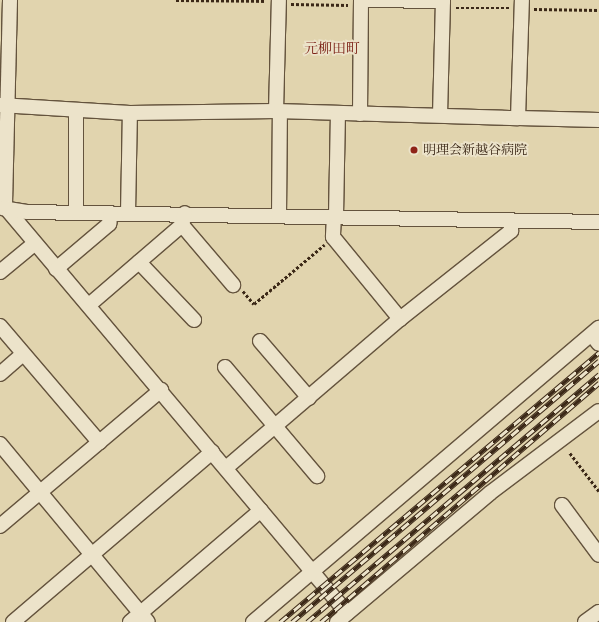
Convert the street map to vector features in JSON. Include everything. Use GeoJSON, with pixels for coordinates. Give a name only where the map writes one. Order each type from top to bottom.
{"type":"FeatureCollection","features":[{"type":"Feature","properties":{"kind":"street"},"geometry":{"type":"LineString","coordinates":[[10,0],[4,105],[2,208],[89,305],[312,571],[342,618],[490,492],[599,411]]}},
{"type":"Feature","properties":{"kind":"street"},"geometry":{"type":"LineString","coordinates":[[518,118],[522,0]]}},
{"type":"Feature","properties":{"kind":"street"},"geometry":{"type":"LineString","coordinates":[[360,114],[363,2],[443,1],[440,115]]}},
{"type":"Feature","properties":{"kind":"street"},"geometry":{"type":"LineString","coordinates":[[279,2],[279,216]]}},
{"type":"Feature","properties":{"kind":"street"},"geometry":{"type":"LineString","coordinates":[[4,105],[130,113],[278,111],[599,120]]}},
{"type":"Feature","properties":{"kind":"street"},"geometry":{"type":"LineString","coordinates":[[76,110],[76,212]]}},
{"type":"Feature","properties":{"kind":"street"},"geometry":{"type":"LineString","coordinates":[[128,213],[130,113]]}},
{"type":"Feature","properties":{"kind":"street"},"geometry":{"type":"LineString","coordinates":[[338,113],[333,237],[400,319]]}},
{"type":"Feature","properties":{"kind":"street"},"geometry":{"type":"LineString","coordinates":[[2,208],[27,212],[128,213],[183,219],[335,216],[599,222]]}},
{"type":"Feature","properties":{"kind":"street"},"geometry":{"type":"LineString","coordinates":[[56,269],[108,224],[111,213]]}},
{"type":"Feature","properties":{"kind":"street"},"geometry":{"type":"LineString","coordinates":[[89,305],[139,262],[183,219]]}},
{"type":"Feature","properties":{"kind":"street"},"geometry":{"type":"LineString","coordinates":[[183,219],[233,285]]}},
{"type":"Feature","properties":{"kind":"street"},"geometry":{"type":"LineString","coordinates":[[226,468],[400,319],[511,231],[511,220]]}},
{"type":"Feature","properties":{"kind":"street"},"geometry":{"type":"LineString","coordinates":[[0,272],[34,244]]}},
{"type":"Feature","properties":{"kind":"street"},"geometry":{"type":"LineString","coordinates":[[139,262],[194,320]]}},
{"type":"Feature","properties":{"kind":"street"},"geometry":{"type":"LineString","coordinates":[[0,326],[99,442]]}},
{"type":"Feature","properties":{"kind":"street"},"geometry":{"type":"LineString","coordinates":[[253,622],[312,571],[597,336]]}},
{"type":"Feature","properties":{"kind":"street"},"geometry":{"type":"LineString","coordinates":[[260,341],[309,398]]}},
{"type":"Feature","properties":{"kind":"street"},"geometry":{"type":"LineString","coordinates":[[0,374],[23,354]]}},
{"type":"Feature","properties":{"kind":"street"},"geometry":{"type":"LineString","coordinates":[[225,367],[317,476]]}},
{"type":"Feature","properties":{"kind":"street"},"geometry":{"type":"LineString","coordinates":[[0,526],[160,390]]}},
{"type":"Feature","properties":{"kind":"street"},"geometry":{"type":"LineString","coordinates":[[0,444],[92,555],[140,619],[261,510]]}},
{"type":"Feature","properties":{"kind":"street"},"geometry":{"type":"LineString","coordinates":[[13,622],[212,452]]}},
{"type":"Feature","properties":{"kind":"street"},"geometry":{"type":"LineString","coordinates":[[562,505],[599,555]]}},
{"type":"Feature","properties":{"kind":"street"},"geometry":{"type":"LineString","coordinates":[[585,622],[599,612]]}},
{"type":"Feature","properties":{"kind":"path"},"geometry":{"type":"LineString","coordinates":[[176,0],[363,2]]}},
{"type":"Feature","properties":{"kind":"path"},"geometry":{"type":"LineString","coordinates":[[233,285],[236,283],[254,304],[333,237]]}},
{"type":"Feature","properties":{"kind":"path"},"geometry":{"type":"LineString","coordinates":[[570,453],[599,491]]}},
{"type":"Feature","properties":{"kind":"railway"},"geometry":{"type":"LineString","coordinates":[[280,622],[599,352]]}},
{"type":"Feature","properties":{"kind":"railway"},"geometry":{"type":"LineString","coordinates":[[292,622],[599,361]]}},
{"type":"Feature","properties":{"kind":"railway"},"geometry":{"type":"LineString","coordinates":[[307,622],[599,374]]}},
{"type":"Feature","properties":{"kind":"railway"},"geometry":{"type":"LineString","coordinates":[[321,622],[599,383]]}},
{"type":"Feature","properties":{"kind":"place","name":"明理会新越谷病院"},"geometry":{"type":"Point","coordinates":[414,150]}},
{"type":"Feature","properties":{"kind":"district","name":"元柳田町"},"geometry":{"type":"Point","coordinates":[332,48]}}]}
